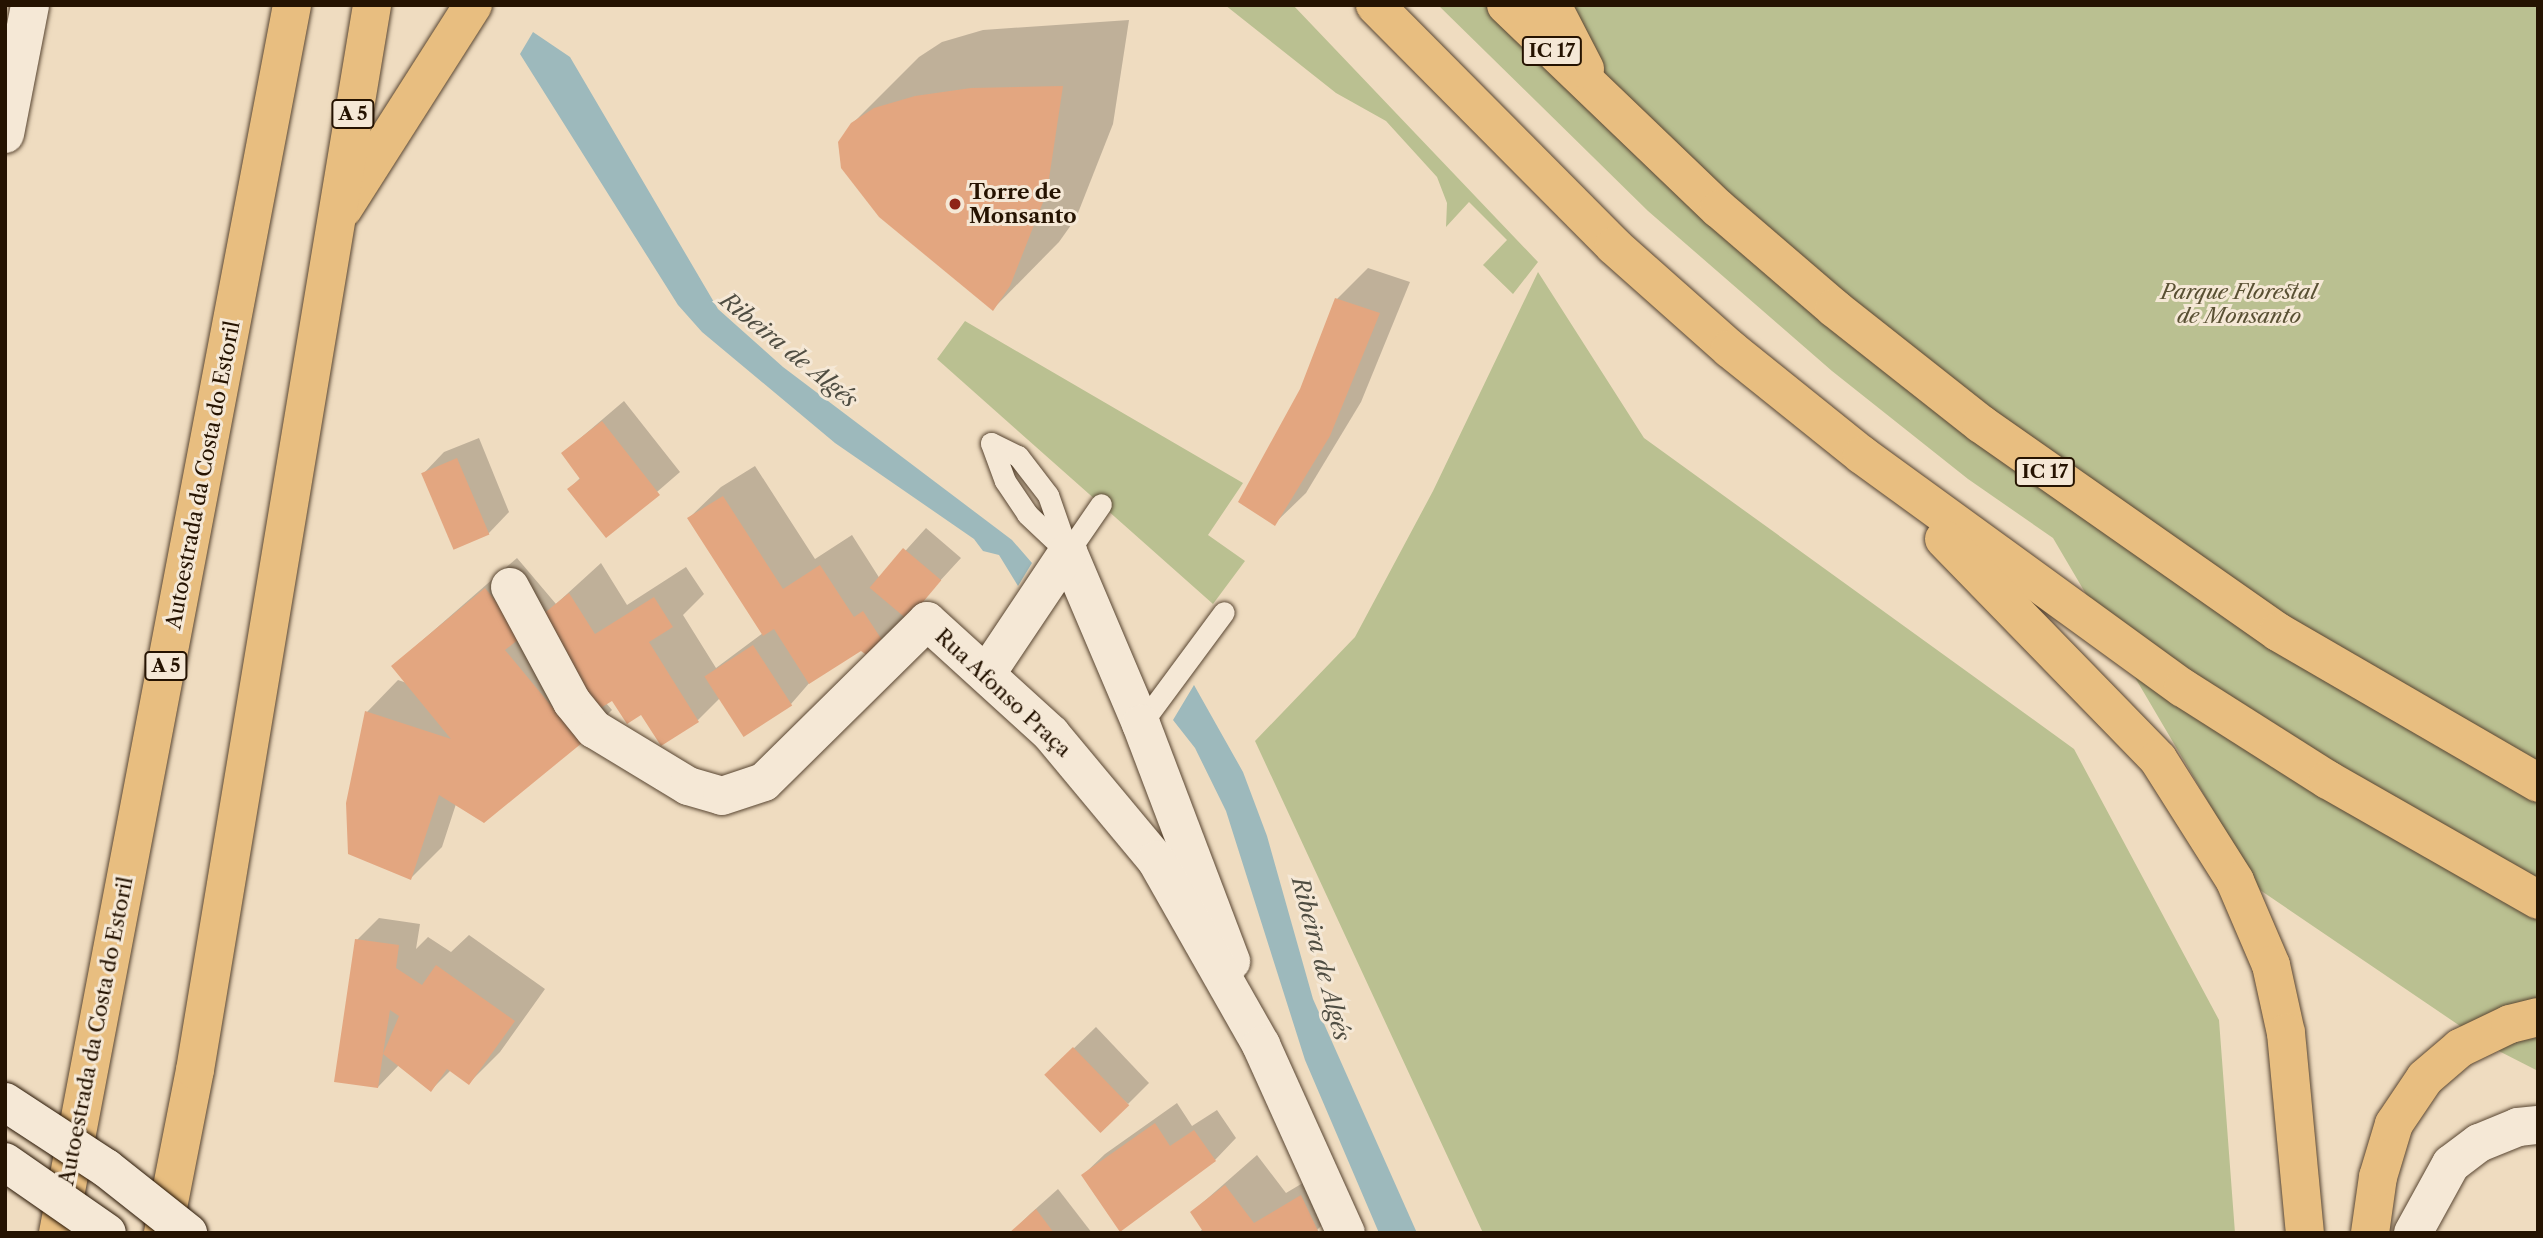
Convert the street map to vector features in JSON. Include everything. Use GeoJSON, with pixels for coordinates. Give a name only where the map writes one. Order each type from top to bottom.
{"type":"FeatureCollection","features":[{"type":"Feature","properties":{"kind":"highway"},"geometry":{"type":"LineString","coordinates":[[275,5],[276,100]]}},
{"type":"Feature","properties":{"kind":"highway","name":"Autoestrada da Costa do Estoril"},"geometry":{"type":"LineString","coordinates":[[58,1233],[292,5]]}},
{"type":"Feature","properties":{"kind":"highway","name":"A 5"},"geometry":{"type":"LineString","coordinates":[[163,1233],[195,1070],[372,5]]}},
{"type":"Feature","properties":{"kind":"highway"},"geometry":{"type":"LineString","coordinates":[[335,223],[473,5]]}},
{"type":"Feature","properties":{"kind":"highway"},"geometry":{"type":"LineString","coordinates":[[1375,5],[1614,246],[1730,349],[1861,455],[2183,688],[2328,780],[2538,900]]}},
{"type":"Feature","properties":{"kind":"highway","name":"IC 17"},"geometry":{"type":"LineString","coordinates":[[1506,5],[1598,96],[1834,308],[2046,473],[2278,632],[2538,783]]}},
{"type":"Feature","properties":{"kind":"highway"},"geometry":{"type":"LineString","coordinates":[[1552,5],[1598,96]]}},
{"type":"Feature","properties":{"kind":"highway"},"geometry":{"type":"LineString","coordinates":[[1861,455],[2158,759],[2216,848],[2271,965],[2286,1033],[2305,1233]]}},
{"type":"Feature","properties":{"kind":"highway"},"geometry":{"type":"LineString","coordinates":[[2370,1233],[2378,1177],[2394,1124],[2425,1077],[2460,1048],[2511,1024],[2538,1017]]}},
{"type":"Feature","properties":{"kind":"street"},"geometry":{"type":"LineString","coordinates":[[5,134],[30,5]]}},
{"type":"Feature","properties":{"kind":"street"},"geometry":{"type":"LineString","coordinates":[[987,673],[1068,552]]}},
{"type":"Feature","properties":{"kind":"street"},"geometry":{"type":"LineString","coordinates":[[1068,552],[1141,723],[1261,1045]]}},
{"type":"Feature","properties":{"kind":"street","name":"Rua Afonso Praça"},"geometry":{"type":"LineString","coordinates":[[510,587],[572,702],[594,729],[688,786],[722,796],[764,782],[927,621],[1051,734],[1156,860],[1261,1045],[1346,1233]]}},
{"type":"Feature","properties":{"kind":"street"},"geometry":{"type":"LineString","coordinates":[[5,1102],[106,1168],[188,1233]]}},
{"type":"Feature","properties":{"kind":"street"},"geometry":{"type":"LineString","coordinates":[[2413,1233],[2451,1164],[2479,1143],[2518,1127],[2538,1125]]}},
{"type":"Feature","properties":{"kind":"street"},"geometry":{"type":"LineString","coordinates":[[5,1162],[107,1233]]}},
{"type":"Feature","properties":{"kind":"lane"},"geometry":{"type":"LineString","coordinates":[[991,443],[1005,481],[1027,514],[1068,552],[1101,504]]}},
{"type":"Feature","properties":{"kind":"lane"},"geometry":{"type":"LineString","coordinates":[[1141,723],[1224,612]]}},
{"type":"Feature","properties":{"kind":"green space"},"geometry":{"type":"Polygon","coordinates":[[[1225,5],[1293,5],[1538,262],[1513,294],[1483,265],[1507,240],[1469,202],[1446,227],[1447,203],[1437,177],[1386,121],[1336,93],[1225,5]]]}},
{"type":"Feature","properties":{"kind":"green space","name":"Parque Florestal de Monsanto"},"geometry":{"type":"Polygon","coordinates":[[[1438,5],[2538,5],[2538,1071],[2491,1047],[2260,890],[2053,538],[1968,479],[1832,371],[1648,211],[1438,5]]]}},
{"type":"Feature","properties":{"kind":"green space"},"geometry":{"type":"Polygon","coordinates":[[[1538,272],[1644,438],[2074,749],[2219,1020],[2235,1233],[1483,1233],[1255,741],[1355,637],[1433,491],[1538,272]]]}},
{"type":"Feature","properties":{"kind":"green space"},"geometry":{"type":"Polygon","coordinates":[[[965,321],[1243,483],[1208,535],[1245,561],[1213,604],[937,359],[965,321]]]}},
{"type":"Feature","properties":{"kind":"water"},"geometry":{"type":"Polygon","coordinates":[[[533,32],[570,57],[718,309],[783,367],[1012,540],[1032,563],[1018,586],[999,555],[983,551],[974,539],[835,443],[702,332],[678,305],[520,54],[533,32]]]}},
{"type":"Feature","properties":{"kind":"water"},"geometry":{"type":"Polygon","coordinates":[[[1194,685],[1243,772],[1267,836],[1313,999],[1417,1233],[1379,1233],[1305,1060],[1226,811],[1195,748],[1173,720],[1194,685]]]}},
{"type":"Feature","properties":{"kind":"building","name":"Torre de Monsanto"},"geometry":{"type":"Polygon","coordinates":[[[1063,86],[1047,192],[1010,286],[993,311],[879,217],[841,168],[838,142],[851,123],[874,108],[915,96],[971,88],[1063,86]]]}},
{"type":"Feature","properties":{"kind":"building"},"geometry":{"type":"Polygon","coordinates":[[[1335,298],[1380,313],[1330,436],[1275,526],[1238,502],[1300,389],[1335,298]]]}},
{"type":"Feature","properties":{"kind":"building"},"geometry":{"type":"Polygon","coordinates":[[[602,421],[660,495],[606,538],[567,489],[580,479],[561,453],[602,421]]]}},
{"type":"Feature","properties":{"kind":"building"},"geometry":{"type":"Polygon","coordinates":[[[457,458],[489,534],[454,550],[421,473],[457,458]]]}},
{"type":"Feature","properties":{"kind":"building"},"geometry":{"type":"Polygon","coordinates":[[[723,496],[783,589],[820,565],[854,617],[863,611],[884,643],[872,659],[861,651],[809,684],[774,629],[763,636],[687,518],[723,496]]]}},
{"type":"Feature","properties":{"kind":"building"},"geometry":{"type":"Polygon","coordinates":[[[903,548],[941,580],[908,620],[870,588],[903,548]]]}},
{"type":"Feature","properties":{"kind":"building"},"geometry":{"type":"Polygon","coordinates":[[[485,588],[524,635],[505,650],[582,743],[484,823],[439,795],[411,880],[348,854],[346,803],[365,711],[451,739],[391,666],[485,588]]]}},
{"type":"Feature","properties":{"kind":"building"},"geometry":{"type":"Polygon","coordinates":[[[569,593],[595,634],[654,597],[673,627],[649,642],[699,722],[661,746],[641,715],[627,724],[612,701],[594,712],[542,615],[569,593]]]}},
{"type":"Feature","properties":{"kind":"building"},"geometry":{"type":"Polygon","coordinates":[[[753,645],[792,705],[744,737],[704,677],[753,645]]]}},
{"type":"Feature","properties":{"kind":"building"},"geometry":{"type":"Polygon","coordinates":[[[355,939],[399,945],[396,968],[422,985],[436,965],[515,1021],[469,1085],[447,1069],[431,1092],[383,1054],[378,1088],[334,1082],[355,939]],[[390,1010],[383,1054],[399,1016],[390,1010]]]}},
{"type":"Feature","properties":{"kind":"building"},"geometry":{"type":"Polygon","coordinates":[[[1073,1047],[1129,1105],[1100,1133],[1044,1075],[1073,1047]]]}},
{"type":"Feature","properties":{"kind":"building"},"geometry":{"type":"Polygon","coordinates":[[[1155,1123],[1170,1146],[1194,1130],[1216,1161],[1120,1232],[1081,1175],[1155,1123]]]}},
{"type":"Feature","properties":{"kind":"building"},"geometry":{"type":"Polygon","coordinates":[[[1225,1185],[1254,1223],[1301,1195],[1319,1233],[1204,1233],[1190,1212],[1225,1185]]]}},
{"type":"Feature","properties":{"kind":"building"},"geometry":{"type":"Polygon","coordinates":[[[1036,1209],[1054,1233],[1009,1233],[1036,1209]]]}},
{"type":"Feature","properties":{"kind":"place","name":"Torre de Monsanto"},"geometry":{"type":"Point","coordinates":[955,204]}},
{"type":"Feature","properties":{"kind":"water label","name":"Ribeira de Algés"},"geometry":{"type":"Point","coordinates":[789,350]}},
{"type":"Feature","properties":{"kind":"water label","name":"Ribeira de Algés"},"geometry":{"type":"Point","coordinates":[1321,959]}}]}
